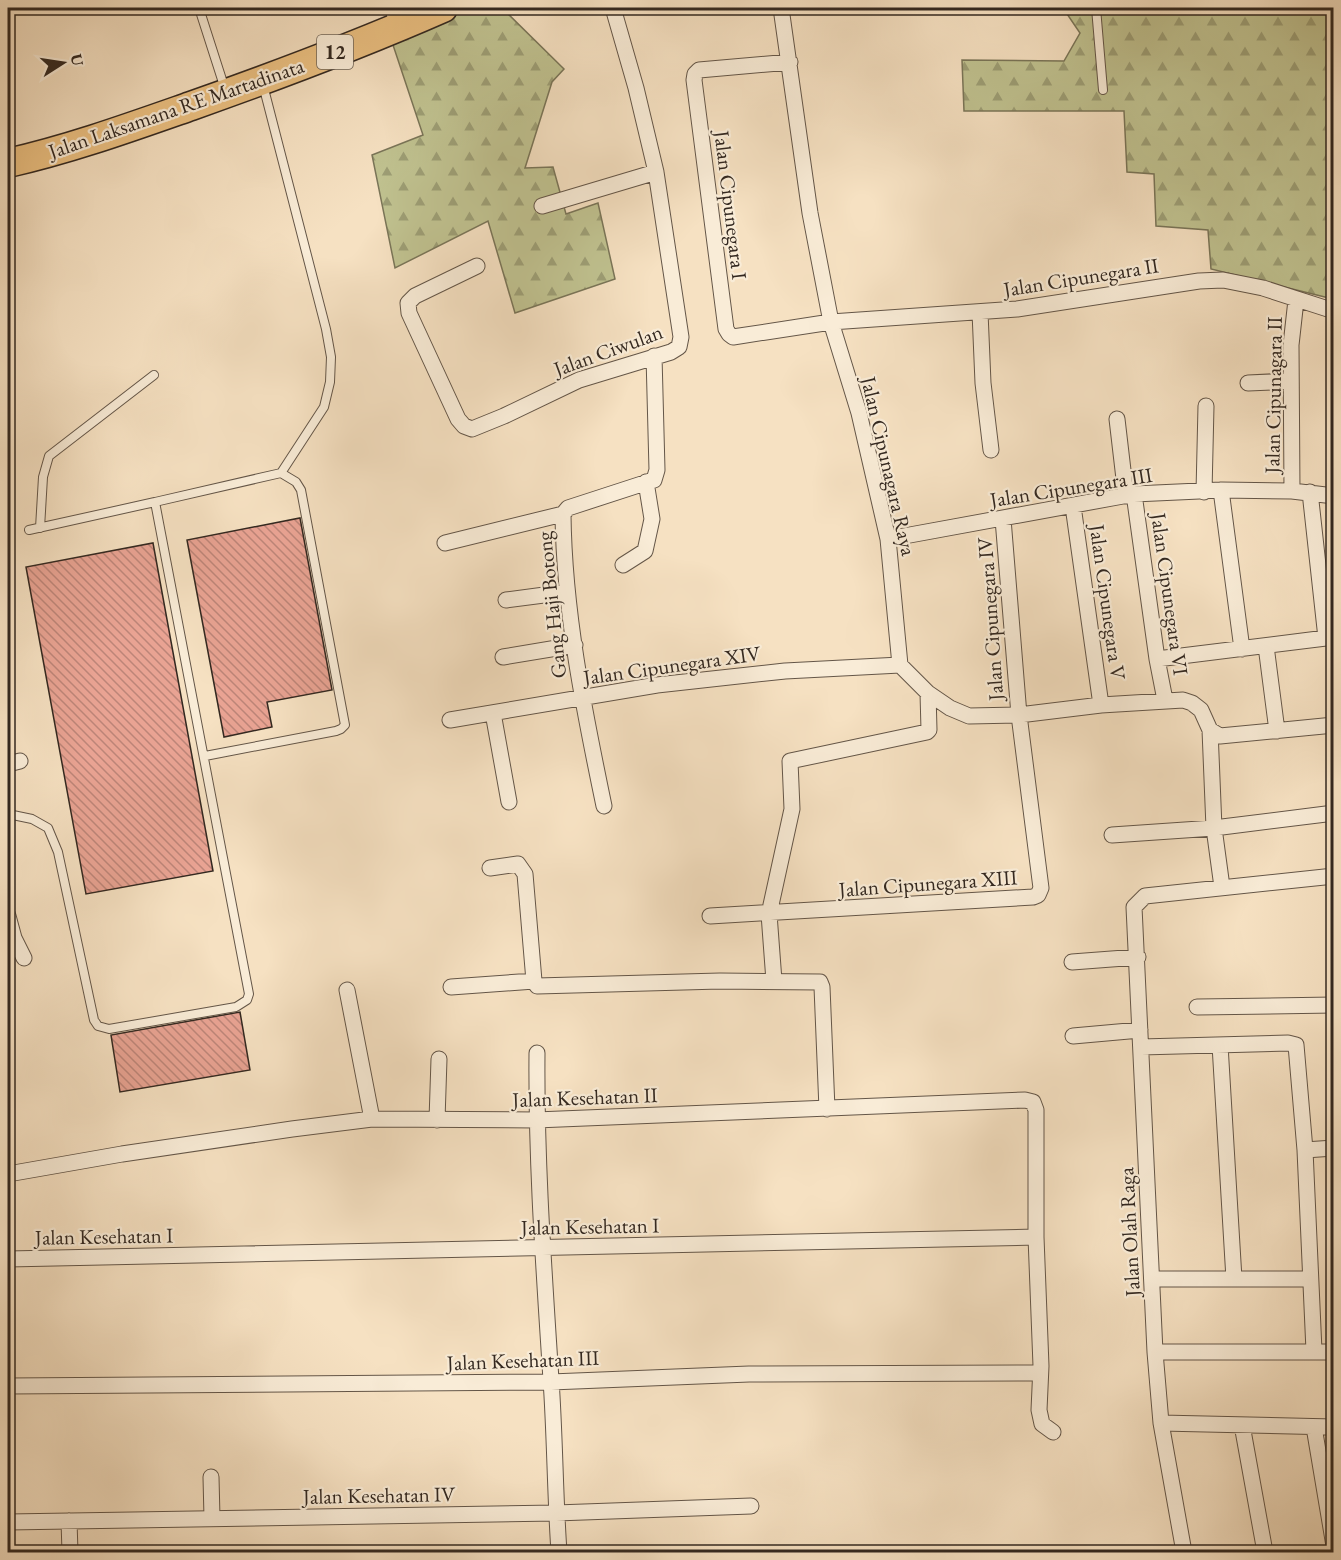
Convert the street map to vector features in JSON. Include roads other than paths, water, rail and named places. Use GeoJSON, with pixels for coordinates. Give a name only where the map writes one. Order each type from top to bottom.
{"type":"FeatureCollection","features":[{"type":"Feature","properties":{"kind":"highway","name":"Jalan Laksamana RE Martadinata"},"geometry":{"type":"LineString","coordinates":[[8,163],[121,130],[261,80],[396,17],[443,8]]}},
{"type":"Feature","properties":{"kind":"street","name":"Jalan Ciwulan"},"geometry":{"type":"LineString","coordinates":[[477,266],[415,296],[408,303],[409,312],[458,419],[464,426],[472,429],[579,380],[671,352],[679,347],[681,337],[656,172],[636,88],[613,8]]}},
{"type":"Feature","properties":{"kind":"street","name":"Jalan Cipunagara Raya"},"geometry":{"type":"LineString","coordinates":[[781,8],[810,213],[831,322],[859,412],[888,539],[900,665]]}},
{"type":"Feature","properties":{"kind":"street","name":"Jalan Cipunegara I"},"geometry":{"type":"LineString","coordinates":[[790,62],[699,70],[694,74],[726,329],[733,337],[831,322]]}},
{"type":"Feature","properties":{"kind":"street"},"geometry":{"type":"LineString","coordinates":[[542,206],[656,172]]}},
{"type":"Feature","properties":{"kind":"street","name":"Jalan Cipunegara II"},"geometry":{"type":"LineString","coordinates":[[831,322],[980,312],[1085,300],[1199,281],[1223,280],[1263,288],[1334,311]]}},
{"type":"Feature","properties":{"kind":"street","name":"Jalan Cipunagara II"},"geometry":{"type":"LineString","coordinates":[[1292,491],[1291,345],[1296,300]]}},
{"type":"Feature","properties":{"kind":"street"},"geometry":{"type":"LineString","coordinates":[[980,312],[983,383],[991,450]]}},
{"type":"Feature","properties":{"kind":"street"},"geometry":{"type":"LineString","coordinates":[[622,565],[645,551],[652,519],[646,482],[654,480],[657,470],[654,356]]}},
{"type":"Feature","properties":{"kind":"street"},"geometry":{"type":"LineString","coordinates":[[1248,383],[1291,381]]}},
{"type":"Feature","properties":{"kind":"street"},"geometry":{"type":"LineString","coordinates":[[1204,492],[1206,406]]}},
{"type":"Feature","properties":{"kind":"street","name":"Jalan Cipunegara VI"},"geometry":{"type":"LineString","coordinates":[[1117,419],[1165,700]]}},
{"type":"Feature","properties":{"kind":"street","name":"Gang Haji Botong"},"geometry":{"type":"LineString","coordinates":[[604,806],[582,698],[567,592],[563,514],[568,508],[646,482]]}},
{"type":"Feature","properties":{"kind":"street"},"geometry":{"type":"LineString","coordinates":[[1221,490],[1242,650]]}},
{"type":"Feature","properties":{"kind":"street","name":"Jalan Cipunegara III"},"geometry":{"type":"LineString","coordinates":[[888,539],[1130,495],[1221,490],[1292,491],[1334,496]]}},
{"type":"Feature","properties":{"kind":"street"},"geometry":{"type":"LineString","coordinates":[[1157,659],[1330,637],[1310,492]]}},
{"type":"Feature","properties":{"kind":"street","name":"Jalan Cipunegara V"},"geometry":{"type":"LineString","coordinates":[[1073,506],[1101,705]]}},
{"type":"Feature","properties":{"kind":"street"},"geometry":{"type":"LineString","coordinates":[[445,543],[563,514]]}},
{"type":"Feature","properties":{"kind":"street","name":"Jalan Cipunegara IV"},"geometry":{"type":"LineString","coordinates":[[1003,519],[1019,715]]}},
{"type":"Feature","properties":{"kind":"street"},"geometry":{"type":"LineString","coordinates":[[506,600],[567,592]]}},
{"type":"Feature","properties":{"kind":"street"},"geometry":{"type":"LineString","coordinates":[[503,657],[575,645]]}},
{"type":"Feature","properties":{"kind":"street"},"geometry":{"type":"LineString","coordinates":[[1266,646],[1277,731]]}},
{"type":"Feature","properties":{"kind":"street"},"geometry":{"type":"LineString","coordinates":[[900,665],[928,693],[950,708],[969,716],[1019,715],[1165,700],[1183,700],[1192,703],[1201,710],[1210,730],[1214,828],[1222,887],[1334,876]]}},
{"type":"Feature","properties":{"kind":"street","name":"Jalan Cipunegara XIV"},"geometry":{"type":"LineString","coordinates":[[450,720],[657,685],[773,672],[900,665]]}},
{"type":"Feature","properties":{"kind":"street"},"geometry":{"type":"LineString","coordinates":[[774,981],[769,914],[792,809],[790,761],[927,732],[929,730],[928,693]]}},
{"type":"Feature","properties":{"kind":"street"},"geometry":{"type":"LineString","coordinates":[[493,713],[509,802]]}},
{"type":"Feature","properties":{"kind":"street","name":"Jalan Cipunegara XIII"},"geometry":{"type":"LineString","coordinates":[[710,916],[1038,895],[1041,888],[1019,715]]}},
{"type":"Feature","properties":{"kind":"street"},"geometry":{"type":"LineString","coordinates":[[1210,730],[1220,736],[1334,725]]}},
{"type":"Feature","properties":{"kind":"street"},"geometry":{"type":"LineString","coordinates":[[1112,835],[1214,828],[1334,813]]}},
{"type":"Feature","properties":{"kind":"street"},"geometry":{"type":"LineString","coordinates":[[490,868],[518,864],[525,874],[534,981],[537,986],[720,981],[820,982],[827,1109]]}},
{"type":"Feature","properties":{"kind":"street","name":"Jalan Olah Raga"},"geometry":{"type":"LineString","coordinates":[[1184,1552],[1161,1423],[1155,1352],[1134,907],[1145,896],[1222,887]]}},
{"type":"Feature","properties":{"kind":"street"},"geometry":{"type":"LineString","coordinates":[[8,916],[14,938],[24,958]]}},
{"type":"Feature","properties":{"kind":"street"},"geometry":{"type":"LineString","coordinates":[[1072,962],[1138,957]]}},
{"type":"Feature","properties":{"kind":"street"},"geometry":{"type":"LineString","coordinates":[[451,987],[534,981]]}},
{"type":"Feature","properties":{"kind":"street"},"geometry":{"type":"LineString","coordinates":[[347,990],[372,1119]]}},
{"type":"Feature","properties":{"kind":"street"},"geometry":{"type":"LineString","coordinates":[[1197,1006],[1334,1005]]}},
{"type":"Feature","properties":{"kind":"street"},"geometry":{"type":"LineString","coordinates":[[1073,1036],[1140,1030]]}},
{"type":"Feature","properties":{"kind":"street"},"geometry":{"type":"LineString","coordinates":[[1141,1047],[1288,1043],[1296,1045],[1305,1150],[1314,1351]]}},
{"type":"Feature","properties":{"kind":"street"},"geometry":{"type":"LineString","coordinates":[[1220,1045],[1234,1279]]}},
{"type":"Feature","properties":{"kind":"street"},"geometry":{"type":"LineString","coordinates":[[537,1053],[536,1120],[541,1248],[551,1382],[559,1552]]}},
{"type":"Feature","properties":{"kind":"street"},"geometry":{"type":"LineString","coordinates":[[437,1120],[438,1059]]}},
{"type":"Feature","properties":{"kind":"street","name":"Jalan Kesehatan II"},"geometry":{"type":"LineString","coordinates":[[8,1174],[168,1147],[372,1119],[536,1120],[1026,1100],[1032,1102],[1036,1110],[1036,1237]]}},
{"type":"Feature","properties":{"kind":"street"},"geometry":{"type":"LineString","coordinates":[[1305,1150],[1334,1148]]}},
{"type":"Feature","properties":{"kind":"street"},"geometry":{"type":"LineString","coordinates":[[1036,1237],[1041,1422],[1053,1432]]}},
{"type":"Feature","properties":{"kind":"street","name":"Jalan Kesehatan I"},"geometry":{"type":"LineString","coordinates":[[8,1259],[1036,1237]]}},
{"type":"Feature","properties":{"kind":"street"},"geometry":{"type":"LineString","coordinates":[[1152,1279],[1310,1279]]}},
{"type":"Feature","properties":{"kind":"street"},"geometry":{"type":"LineString","coordinates":[[1155,1352],[1334,1352]]}},
{"type":"Feature","properties":{"kind":"street","name":"Jalan Kesehatan III"},"geometry":{"type":"LineString","coordinates":[[8,1386],[551,1382],[749,1374],[1039,1373]]}},
{"type":"Feature","properties":{"kind":"street"},"geometry":{"type":"LineString","coordinates":[[1161,1423],[1334,1427]]}},
{"type":"Feature","properties":{"kind":"street"},"geometry":{"type":"LineString","coordinates":[[1242,1425],[1265,1552]]}},
{"type":"Feature","properties":{"kind":"street"},"geometry":{"type":"LineString","coordinates":[[1314,1427],[1334,1546]]}},
{"type":"Feature","properties":{"kind":"street"},"geometry":{"type":"LineString","coordinates":[[211,1477],[212,1518]]}},
{"type":"Feature","properties":{"kind":"street","name":"Jalan Kesehatan IV"},"geometry":{"type":"LineString","coordinates":[[8,1522],[556,1513],[751,1506]]}},
{"type":"Feature","properties":{"kind":"street"},"geometry":{"type":"LineString","coordinates":[[69,1521],[70,1552]]}},
{"type":"Feature","properties":{"kind":"lane"},"geometry":{"type":"LineString","coordinates":[[199,8],[226,93]]}},
{"type":"Feature","properties":{"kind":"lane"},"geometry":{"type":"LineString","coordinates":[[1096,8],[1102,90]]}},
{"type":"Feature","properties":{"kind":"lane"},"geometry":{"type":"LineString","coordinates":[[261,80],[331,357],[330,382],[324,407],[281,473]]}},
{"type":"Feature","properties":{"kind":"lane"},"geometry":{"type":"LineString","coordinates":[[40,528],[43,477],[49,456],[154,375]]}},
{"type":"Feature","properties":{"kind":"lane"},"geometry":{"type":"LineString","coordinates":[[29,530],[281,473],[296,482],[301,490],[345,725],[336,731],[205,756]]}},
{"type":"Feature","properties":{"kind":"lane"},"geometry":{"type":"LineString","coordinates":[[8,814],[32,819],[48,828],[58,852],[94,1020],[98,1026],[109,1029],[236,1007],[247,1000],[249,994],[155,502]]}}]}
